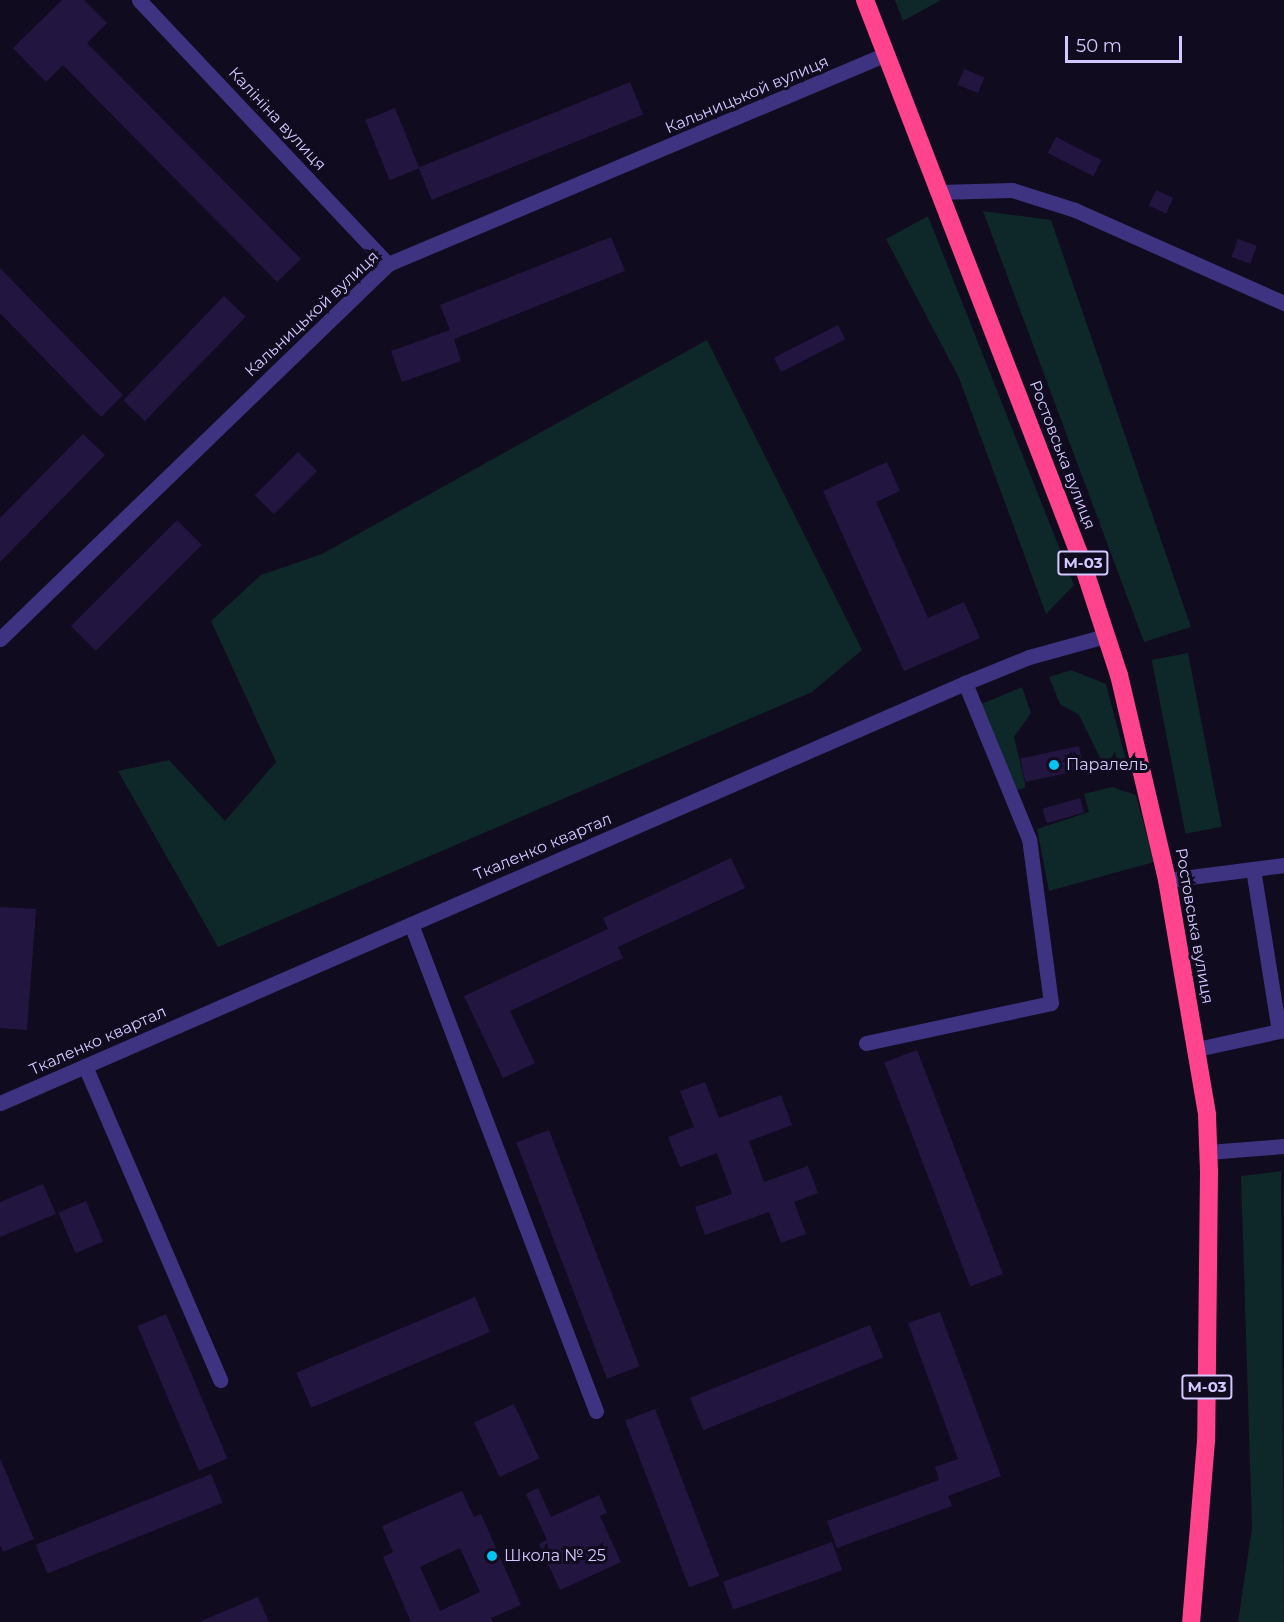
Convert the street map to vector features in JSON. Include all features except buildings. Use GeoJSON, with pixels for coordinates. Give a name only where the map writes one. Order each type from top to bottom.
{"type":"FeatureCollection","features":[{"type":"Feature","properties":{"kind":"highway","name":"Ростовська вулиця"},"geometry":{"type":"LineString","coordinates":[[865,0],[1080,556],[1106,636],[1167,880],[1197,1049],[1208,1152]]}},
{"type":"Feature","properties":{"kind":"highway","name":"М-03"},"geometry":{"type":"LineString","coordinates":[[1191,1622],[1206,1440],[1208,1152]]}},
{"type":"Feature","properties":{"kind":"street","name":"Калініна вулиця"},"geometry":{"type":"LineString","coordinates":[[139,0],[388,264]]}},
{"type":"Feature","properties":{"kind":"street","name":"Кальницькой вулиця"},"geometry":{"type":"LineString","coordinates":[[0,639],[388,264],[886,54]]}},
{"type":"Feature","properties":{"kind":"street"},"geometry":{"type":"LineString","coordinates":[[938,192],[1012,190],[1075,210],[1284,303]]}},
{"type":"Feature","properties":{"kind":"street","name":"Ткаленко квартал"},"geometry":{"type":"LineString","coordinates":[[0,1103],[965,683],[1029,657],[1106,636]]}},
{"type":"Feature","properties":{"kind":"street"},"geometry":{"type":"LineString","coordinates":[[866,1043],[1051,1003],[1029,839],[965,683]]}},
{"type":"Feature","properties":{"kind":"street"},"geometry":{"type":"LineString","coordinates":[[1167,880],[1284,865]]}},
{"type":"Feature","properties":{"kind":"street"},"geometry":{"type":"LineString","coordinates":[[1197,1049],[1282,1031],[1253,869]]}},
{"type":"Feature","properties":{"kind":"street"},"geometry":{"type":"LineString","coordinates":[[411,924],[596,1411]]}},
{"type":"Feature","properties":{"kind":"street"},"geometry":{"type":"LineString","coordinates":[[85,1066],[220,1380]]}},
{"type":"Feature","properties":{"kind":"street"},"geometry":{"type":"LineString","coordinates":[[1208,1152],[1284,1146]]}},
{"type":"Feature","properties":{"kind":"green space"},"geometry":{"type":"Polygon","coordinates":[[[895,0],[941,0],[903,21],[895,0]]]}},
{"type":"Feature","properties":{"kind":"green space"},"geometry":{"type":"Polygon","coordinates":[[[983,211],[1051,220],[1191,627],[1144,642],[983,211]]]}},
{"type":"Feature","properties":{"kind":"green space"},"geometry":{"type":"Polygon","coordinates":[[[928,216],[1074,585],[1046,614],[959,378],[886,239],[928,216]]]}},
{"type":"Feature","properties":{"kind":"green space"},"geometry":{"type":"Polygon","coordinates":[[[707,340],[862,650],[812,692],[218,947],[118,771],[169,760],[225,821],[276,762],[211,621],[261,575],[322,554],[707,340]]]}},
{"type":"Feature","properties":{"kind":"green space"},"geometry":{"type":"Polygon","coordinates":[[[1188,653],[1222,827],[1185,834],[1152,660],[1188,653]]]}},
{"type":"Feature","properties":{"kind":"green space"},"geometry":{"type":"Polygon","coordinates":[[[1071,670],[1106,684],[1127,764],[1101,760],[1079,715],[1060,704],[1049,677],[1071,670]]]}},
{"type":"Feature","properties":{"kind":"green space"},"geometry":{"type":"Polygon","coordinates":[[[1022,687],[1031,713],[1014,737],[1025,783],[1025,788],[1016,790],[979,705],[1022,687]]]}},
{"type":"Feature","properties":{"kind":"green space"},"geometry":{"type":"Polygon","coordinates":[[[1112,787],[1136,795],[1154,862],[1049,891],[1037,829],[1089,812],[1084,794],[1112,787]]]}},
{"type":"Feature","properties":{"kind":"green space"},"geometry":{"type":"Polygon","coordinates":[[[1281,1171],[1284,1622],[1238,1622],[1252,1528],[1241,1176],[1281,1171]]]}},
{"type":"Feature","properties":{"kind":"place","name":"Паралель"},"geometry":{"type":"Point","coordinates":[1054,765]}},
{"type":"Feature","properties":{"kind":"place","name":"Школа № 25"},"geometry":{"type":"Point","coordinates":[492,1556]}}]}
